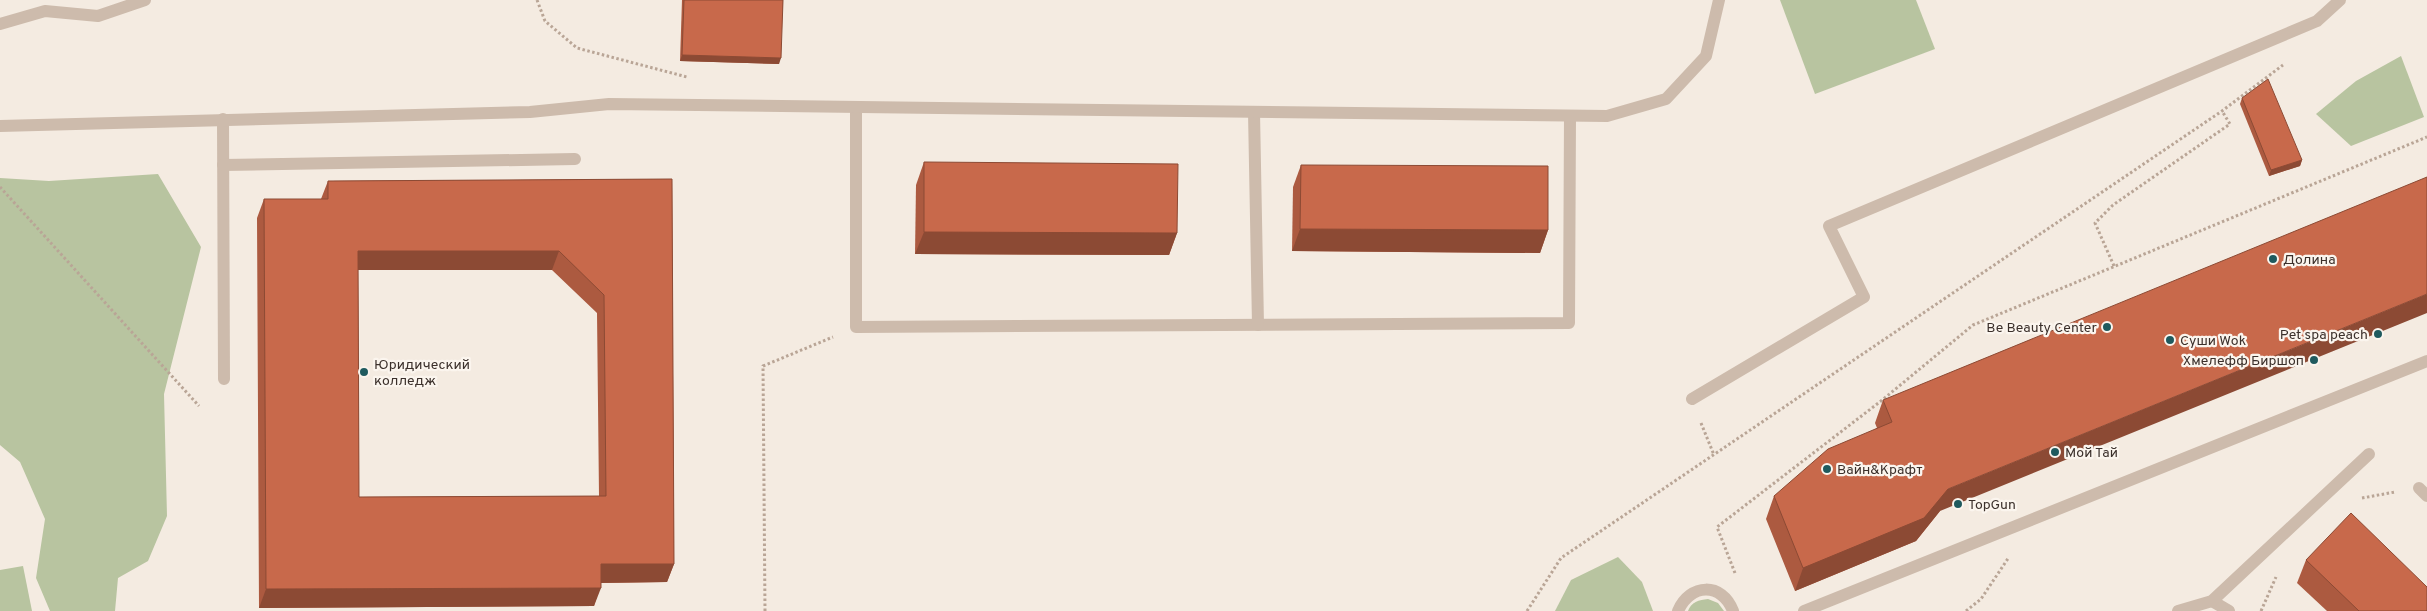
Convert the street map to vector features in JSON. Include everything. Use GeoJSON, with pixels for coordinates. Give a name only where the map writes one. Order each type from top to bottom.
{"type":"FeatureCollection","features":[{"type":"Feature","properties":{"kind":"lane"},"geometry":{"type":"LineString","coordinates":[[0,24],[45,11],[98,16],[145,0]]}},
{"type":"Feature","properties":{"kind":"lane"},"geometry":{"type":"LineString","coordinates":[[0,126],[530,112],[609,104],[1607,116],[1666,98],[1706,56],[1719,0]]}},
{"type":"Feature","properties":{"kind":"lane"},"geometry":{"type":"LineString","coordinates":[[1692,399],[1864,297],[1828,226],[2317,21],[2340,0]]}},
{"type":"Feature","properties":{"kind":"lane"},"geometry":{"type":"LineString","coordinates":[[856,107],[856,327],[1569,323],[1570,116]]}},
{"type":"Feature","properties":{"kind":"lane"},"geometry":{"type":"LineString","coordinates":[[1254,112],[1258,325]]}},
{"type":"Feature","properties":{"kind":"lane"},"geometry":{"type":"LineString","coordinates":[[222,119],[224,379]]}},
{"type":"Feature","properties":{"kind":"lane"},"geometry":{"type":"LineString","coordinates":[[223,165],[575,159]]}},
{"type":"Feature","properties":{"kind":"lane"},"geometry":{"type":"LineString","coordinates":[[1804,611],[2427,360]]}},
{"type":"Feature","properties":{"kind":"lane"},"geometry":{"type":"LineString","coordinates":[[2178,611],[2212,601],[2369,454]]}},
{"type":"Feature","properties":{"kind":"lane"},"geometry":{"type":"LineString","coordinates":[[1678,611],[1684,599],[1695,591],[1708,589],[1720,593],[1730,602],[1734,611]]}},
{"type":"Feature","properties":{"kind":"lane"},"geometry":{"type":"LineString","coordinates":[[2212,601],[2229,611]]}},
{"type":"Feature","properties":{"kind":"path"},"geometry":{"type":"LineString","coordinates":[[537,0],[545,21],[577,48],[691,79]]}},
{"type":"Feature","properties":{"kind":"path"},"geometry":{"type":"LineString","coordinates":[[1527,611],[1561,558],[2222,111],[2284,64]]}},
{"type":"Feature","properties":{"kind":"path"},"geometry":{"type":"LineString","coordinates":[[2114,266],[2095,223],[2113,205],[2230,124],[2222,111]]}},
{"type":"Feature","properties":{"kind":"path"},"geometry":{"type":"LineString","coordinates":[[1736,576],[1717,527],[1881,401],[1973,325],[2427,137]]}},
{"type":"Feature","properties":{"kind":"path"},"geometry":{"type":"LineString","coordinates":[[0,187],[199,406]]}},
{"type":"Feature","properties":{"kind":"path"},"geometry":{"type":"LineString","coordinates":[[765,611],[763,366],[856,327]]}},
{"type":"Feature","properties":{"kind":"path"},"geometry":{"type":"LineString","coordinates":[[1692,399],[1714,455]]}},
{"type":"Feature","properties":{"kind":"path"},"geometry":{"type":"LineString","coordinates":[[2355,499],[2423,492]]}},
{"type":"Feature","properties":{"kind":"path"},"geometry":{"type":"LineString","coordinates":[[1966,611],[1980,599],[1991,584],[2021,539],[2026,522]]}},
{"type":"Feature","properties":{"kind":"path"},"geometry":{"type":"LineString","coordinates":[[2261,611],[2277,575]]}},
{"type":"Feature","properties":{"kind":"green space"},"geometry":{"type":"Polygon","coordinates":[[[1780,0],[1916,0],[1935,49],[1815,94],[1780,0]]]}},
{"type":"Feature","properties":{"kind":"green space"},"geometry":{"type":"Polygon","coordinates":[[[2401,56],[2424,117],[2351,146],[2316,114],[2356,81],[2401,56]]]}},
{"type":"Feature","properties":{"kind":"green space"},"geometry":{"type":"Polygon","coordinates":[[[158,174],[201,247],[164,394],[167,516],[148,561],[118,578],[115,611],[50,611],[36,578],[45,519],[20,462],[0,445],[0,178],[49,181],[158,174]]]}},
{"type":"Feature","properties":{"kind":"green space"},"geometry":{"type":"Polygon","coordinates":[[[1618,557],[1642,582],[1653,611],[1555,611],[1571,580],[1618,557]]]}},
{"type":"Feature","properties":{"kind":"green space"},"geometry":{"type":"Polygon","coordinates":[[[23,566],[32,611],[0,611],[0,570],[23,566]]]}},
{"type":"Feature","properties":{"kind":"green space"},"geometry":{"type":"Polygon","coordinates":[[[1708,599],[1718,603],[1724,611],[1688,611],[1691,605],[1696,602],[1708,599]]]}},
{"type":"Feature","properties":{"kind":"building"},"geometry":{"type":"Polygon","coordinates":[[[684,0],[783,0],[781,58],[682,55],[684,0]]]}},
{"type":"Feature","properties":{"kind":"building"},"geometry":{"type":"Polygon","coordinates":[[[2268,79],[2302,160],[2271,170],[2242,98],[2268,79]]]}},
{"type":"Feature","properties":{"kind":"building"},"geometry":{"type":"Polygon","coordinates":[[[924,162],[1178,164],[1177,233],[924,232],[924,162]]]}},
{"type":"Feature","properties":{"kind":"building"},"geometry":{"type":"Polygon","coordinates":[[[1301,165],[1548,166],[1548,230],[1300,229],[1301,165]]]}},
{"type":"Feature","properties":{"kind":"building"},"geometry":{"type":"Polygon","coordinates":[[[2427,177],[2427,294],[1948,489],[1924,518],[1803,568],[1774,496],[1828,449],[1892,422],[1883,400],[2427,177]]]}},
{"type":"Feature","properties":{"kind":"building"},"geometry":{"type":"Polygon","coordinates":[[[672,179],[674,564],[601,564],[601,588],[266,589],[264,199],[328,199],[328,181],[672,179]],[[358,251],[359,497],[606,496],[604,295],[559,251],[358,251]]]}},
{"type":"Feature","properties":{"kind":"building"},"geometry":{"type":"Polygon","coordinates":[[[2351,513],[2427,587],[2427,611],[2359,611],[2306,560],[2351,513]]]}},
{"type":"Feature","properties":{"kind":"place","name":"Долина"},"geometry":{"type":"Point","coordinates":[2273,259]}},
{"type":"Feature","properties":{"kind":"place","name":"Be Beauty Center"},"geometry":{"type":"Point","coordinates":[2107,327]}},
{"type":"Feature","properties":{"kind":"place","name":"Pet spa peach"},"geometry":{"type":"Point","coordinates":[2378,334]}},
{"type":"Feature","properties":{"kind":"place","name":"Суши Wok"},"geometry":{"type":"Point","coordinates":[2170,340]}},
{"type":"Feature","properties":{"kind":"place","name":"Хмелефф Биршоп"},"geometry":{"type":"Point","coordinates":[2314,360]}},
{"type":"Feature","properties":{"kind":"place","name":"Юридический колледж"},"geometry":{"type":"Point","coordinates":[364,372]}},
{"type":"Feature","properties":{"kind":"place","name":"Мой Тай"},"geometry":{"type":"Point","coordinates":[2055,452]}},
{"type":"Feature","properties":{"kind":"place","name":"Вайн&Крафт"},"geometry":{"type":"Point","coordinates":[1827,469]}},
{"type":"Feature","properties":{"kind":"place","name":"TopGun"},"geometry":{"type":"Point","coordinates":[1958,504]}}]}
